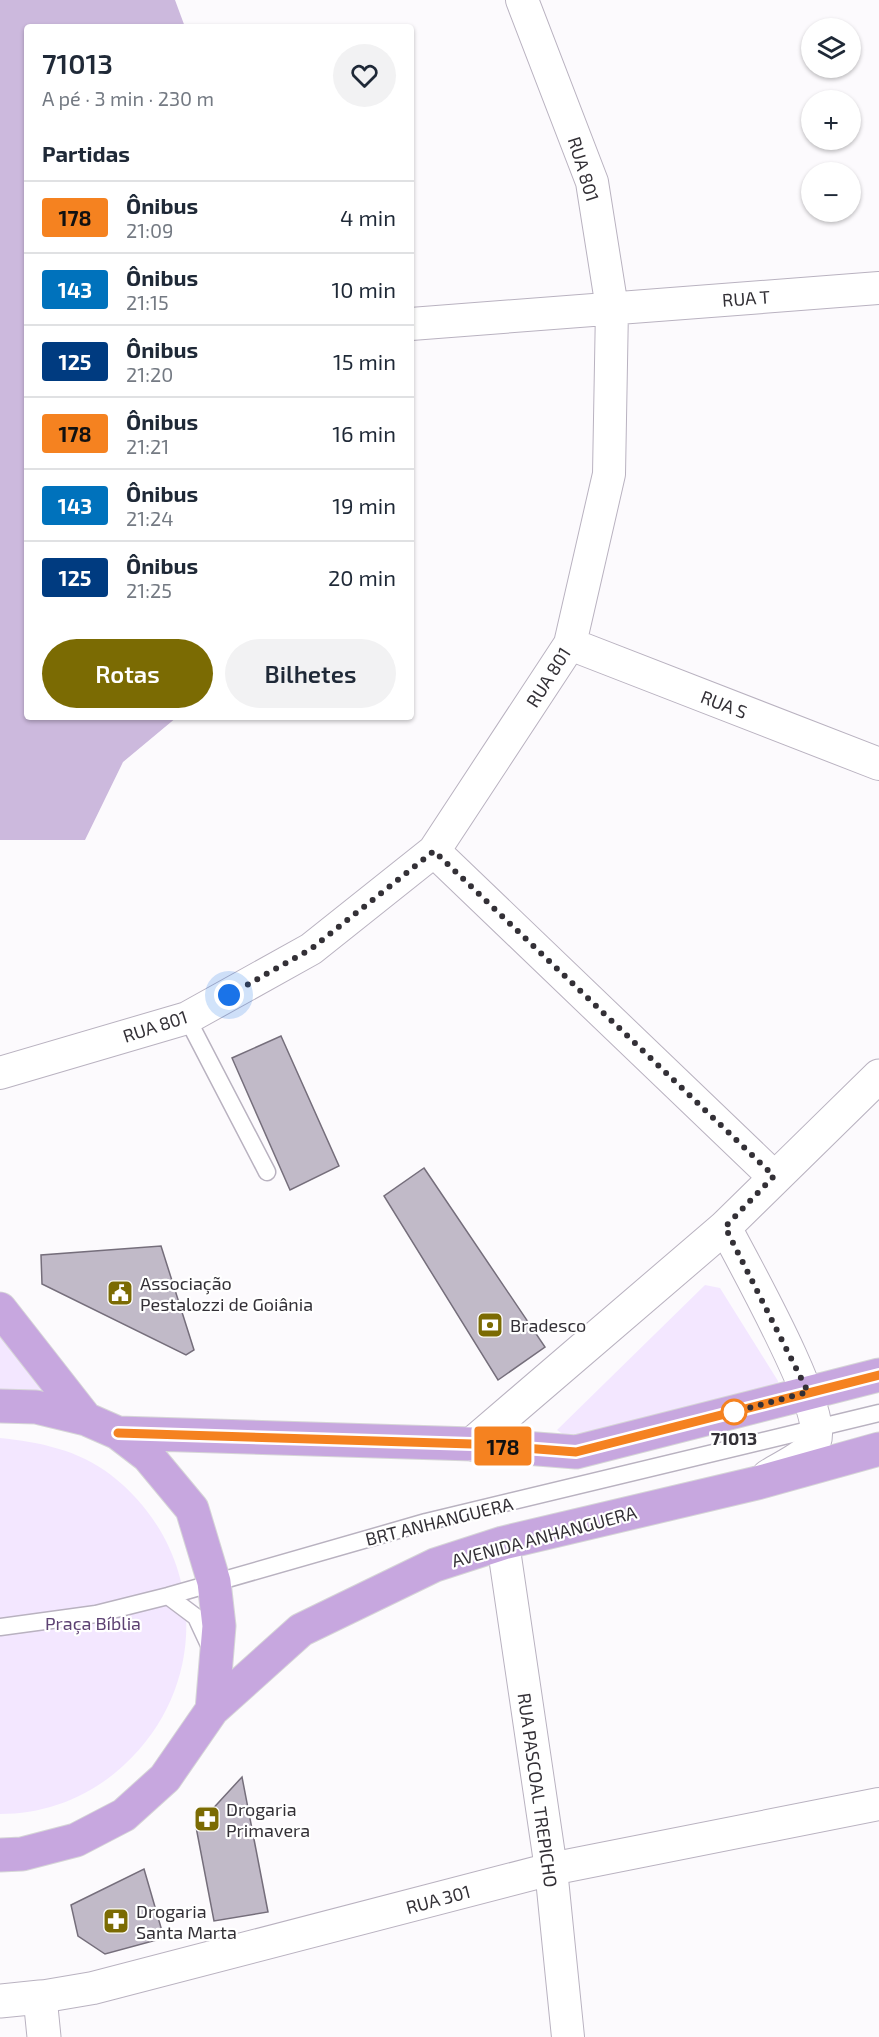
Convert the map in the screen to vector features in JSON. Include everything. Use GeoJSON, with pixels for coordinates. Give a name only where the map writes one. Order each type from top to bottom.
{"type":"FeatureCollection","features":[{"type":"Feature","properties":{"kind":"main road"},"geometry":{"type":"LineString","coordinates":[[2,1314],[86,1419]]}},
{"type":"Feature","properties":{"kind":"main road"},"geometry":{"type":"LineString","coordinates":[[118,1433],[472,1444],[576,1452],[879,1375]]}},
{"type":"Feature","properties":{"kind":"main road"},"geometry":{"type":"LineString","coordinates":[[0,1406],[36,1407],[86,1419],[118,1433],[148,1456],[192,1509],[214,1582],[219,1626],[212,1710],[165,1778],[124,1815],[76,1840],[22,1854],[0,1855]]}},
{"type":"Feature","properties":{"kind":"main road","name":"AVENIDA ANHANGUERA"},"geometry":{"type":"LineString","coordinates":[[212,1710],[301,1630],[435,1565],[502,1543],[757,1483],[879,1449]]}},
{"type":"Feature","properties":{"kind":"street","name":"RUA 801"},"geometry":{"type":"LineString","coordinates":[[0,1073],[187,1018],[311,949],[434,851],[570,644],[609,474],[612,308],[592,182],[522,0]]}},
{"type":"Feature","properties":{"kind":"street","name":"RUA T"},"geometry":{"type":"LineString","coordinates":[[414,324],[879,288]]}},
{"type":"Feature","properties":{"kind":"street","name":"RUA S"},"geometry":{"type":"LineString","coordinates":[[570,644],[879,764]]}},
{"type":"Feature","properties":{"kind":"street"},"geometry":{"type":"LineString","coordinates":[[434,851],[774,1176]]}},
{"type":"Feature","properties":{"kind":"street"},"geometry":{"type":"LineString","coordinates":[[472,1444],[725,1227],[774,1176],[879,1076]]}},
{"type":"Feature","properties":{"kind":"street"},"geometry":{"type":"LineString","coordinates":[[725,1227],[808,1392],[816,1429],[815,1442],[804,1454],[757,1483]]}},
{"type":"Feature","properties":{"kind":"street","name":"RUA PASCOAL TREPICHO"},"geometry":{"type":"LineString","coordinates":[[502,1543],[551,1869],[568,2037]]}},
{"type":"Feature","properties":{"kind":"street","name":"RUA 301"},"geometry":{"type":"LineString","coordinates":[[0,2001],[93,1988],[551,1869],[879,1804]]}},
{"type":"Feature","properties":{"kind":"street"},"geometry":{"type":"LineString","coordinates":[[40,1997],[44,2037]]}},
{"type":"Feature","properties":{"kind":"lane"},"geometry":{"type":"LineString","coordinates":[[187,1018],[267,1172]]}},
{"type":"Feature","properties":{"kind":"lane","name":"BRT ANHANGUERA"},"geometry":{"type":"LineString","coordinates":[[0,1628],[96,1614],[168,1596],[426,1522],[879,1413]]}},
{"type":"Feature","properties":{"kind":"lane"},"geometry":{"type":"LineString","coordinates":[[168,1596],[196,1617],[204,1629],[217,1668]]}},
{"type":"Feature","properties":{"kind":"green space"},"geometry":{"type":"Polygon","coordinates":[[[705,1285],[720,1288],[778,1381],[777,1389],[568,1438],[557,1430],[705,1285]]]}},
{"type":"Feature","properties":{"kind":"green space"},"geometry":{"type":"Polygon","coordinates":[[[0,1320],[82,1417],[0,1400],[0,1320]]]}},
{"type":"Feature","properties":{"kind":"green space","name":"Praça Bíblia"},"geometry":{"type":"Polygon","coordinates":[[[0,1438],[29,1442],[72,1453],[99,1466],[111,1475],[142,1505],[165,1540],[180,1578],[186,1617],[184,1657],[172,1696],[153,1732],[124,1765],[97,1786],[66,1802],[34,1811],[0,1814],[0,1438]]]}},
{"type":"Feature","properties":{"kind":"shaded area"},"geometry":{"type":"Polygon","coordinates":[[[0,0],[175,0],[184,24],[24,24],[24,720],[173,720],[123,762],[85,840],[0,840],[0,0]]]}},
{"type":"Feature","properties":{"kind":"building"},"geometry":{"type":"Polygon","coordinates":[[[281,1036],[339,1166],[290,1190],[232,1058],[281,1036]]]}},
{"type":"Feature","properties":{"kind":"building"},"geometry":{"type":"Polygon","coordinates":[[[424,1168],[545,1347],[498,1380],[384,1196],[424,1168]]]}},
{"type":"Feature","properties":{"kind":"building"},"geometry":{"type":"Polygon","coordinates":[[[161,1246],[194,1350],[186,1355],[42,1284],[41,1255],[161,1246]]]}},
{"type":"Feature","properties":{"kind":"building"},"geometry":{"type":"Polygon","coordinates":[[[242,1777],[268,1912],[214,1921],[196,1827],[242,1777]]]}},
{"type":"Feature","properties":{"kind":"building","name":"Drogaria Santa Marta"},"geometry":{"type":"Polygon","coordinates":[[[144,1869],[164,1938],[105,1954],[78,1936],[71,1905],[144,1869]]]}},
{"type":"Feature","properties":{"kind":"bus line","name":"178"},"geometry":{"type":"LineString","coordinates":[[118,1433],[472,1444],[576,1452],[879,1375]]}},
{"type":"Feature","properties":{"kind":"place","name":"Associação Pestalozzi de Goiânia"},"geometry":{"type":"Point","coordinates":[120,1293]}},
{"type":"Feature","properties":{"kind":"place","name":"Bradesco"},"geometry":{"type":"Point","coordinates":[490,1325]}},
{"type":"Feature","properties":{"kind":"place","name":"71013"},"geometry":{"type":"Point","coordinates":[734,1412]}},
{"type":"Feature","properties":{"kind":"place","name":"Drogaria Primavera"},"geometry":{"type":"Point","coordinates":[207,1819]}},
{"type":"Feature","properties":{"kind":"place","name":"Drogaria Santa Marta"},"geometry":{"type":"Point","coordinates":[116,1921]}},
{"type":"Feature","properties":{"kind":"route"},"geometry":{"type":"LineString","coordinates":[[229,995],[311,949],[434,851],[774,1176],[725,1227],[808,1392],[734,1412]]}}]}
